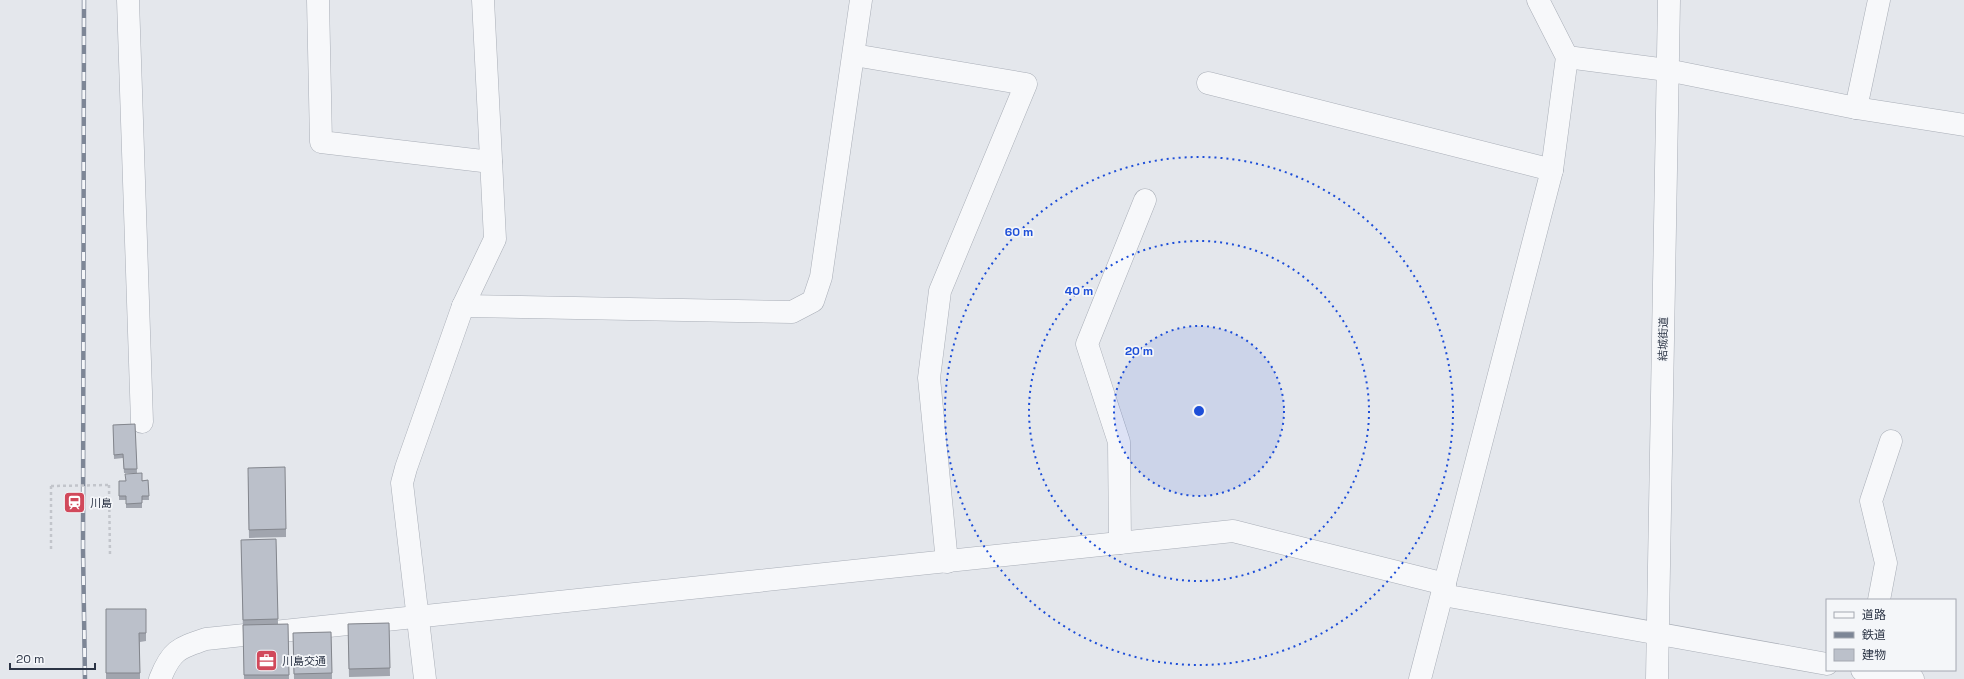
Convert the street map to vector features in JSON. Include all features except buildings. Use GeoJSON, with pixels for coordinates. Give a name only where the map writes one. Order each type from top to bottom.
{"type":"FeatureCollection","features":[{"type":"Feature","properties":{"kind":"street"},"geometry":{"type":"LineString","coordinates":[[128,0],[142,422]]}},
{"type":"Feature","properties":{"kind":"street"},"geometry":{"type":"LineString","coordinates":[[318,0],[321,142],[491,162]]}},
{"type":"Feature","properties":{"kind":"street"},"geometry":{"type":"LineString","coordinates":[[425,679],[402,484],[406,468],[464,306],[496,239],[483,0]]}},
{"type":"Feature","properties":{"kind":"street"},"geometry":{"type":"LineString","coordinates":[[464,306],[792,312],[813,301],[821,277],[861,0]]}},
{"type":"Feature","properties":{"kind":"street"},"geometry":{"type":"LineString","coordinates":[[1420,679],[1552,170],[1567,57],[1538,0]]}},
{"type":"Feature","properties":{"kind":"street","name":"結城街道"},"geometry":{"type":"LineString","coordinates":[[1657,679],[1669,0]]}},
{"type":"Feature","properties":{"kind":"street"},"geometry":{"type":"LineString","coordinates":[[1856,108],[1879,0]]}},
{"type":"Feature","properties":{"kind":"street"},"geometry":{"type":"LineString","coordinates":[[854,55],[1026,84],[940,291],[929,378],[947,562]]}},
{"type":"Feature","properties":{"kind":"street"},"geometry":{"type":"LineString","coordinates":[[1567,57],[1667,70],[1856,108],[1964,125]]}},
{"type":"Feature","properties":{"kind":"street"},"geometry":{"type":"LineString","coordinates":[[1208,83],[1552,170]]}},
{"type":"Feature","properties":{"kind":"street"},"geometry":{"type":"LineString","coordinates":[[1120,543],[1119,442],[1087,344],[1145,200]]}},
{"type":"Feature","properties":{"kind":"street"},"geometry":{"type":"LineString","coordinates":[[1879,599],[1886,563],[1871,501],[1891,441]]}},
{"type":"Feature","properties":{"kind":"street"},"geometry":{"type":"LineString","coordinates":[[160,679],[167,661],[184,646],[206,639],[1233,532],[1444,590],[1658,634],[1826,664]]}},
{"type":"Feature","properties":{"kind":"street"},"geometry":{"type":"LineString","coordinates":[[1869,671],[1913,679]]}},
{"type":"Feature","properties":{"kind":"path"},"geometry":{"type":"LineString","coordinates":[[51,552],[51,486],[110,485],[110,555]]}},
{"type":"Feature","properties":{"kind":"railway"},"geometry":{"type":"LineString","coordinates":[[84,0],[83,549],[85,679]]}},
{"type":"Feature","properties":{"kind":"place","name":"川島"},"geometry":{"type":"Point","coordinates":[74,503]}},
{"type":"Feature","properties":{"kind":"place","name":"川島交通"},"geometry":{"type":"Point","coordinates":[266,661]}}]}
